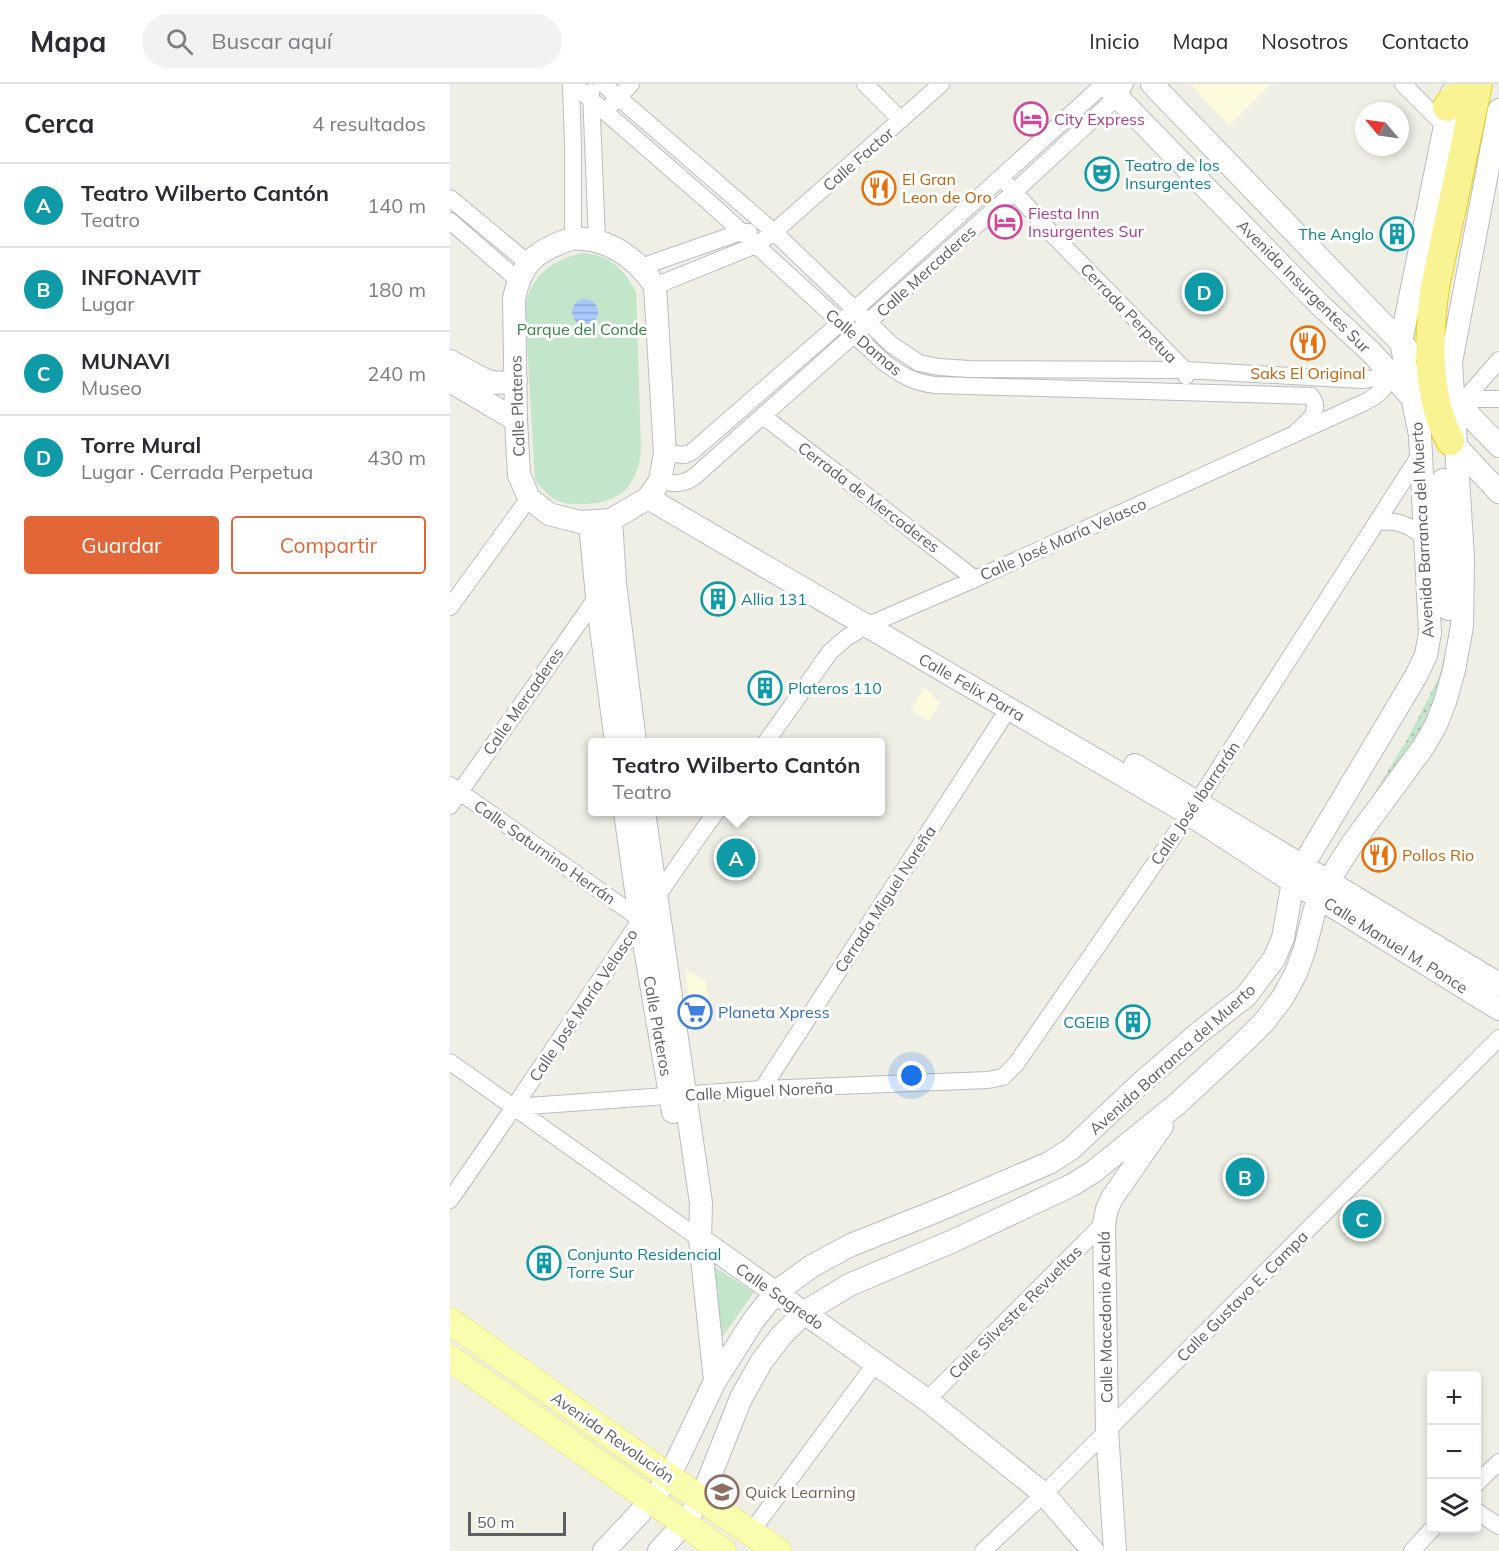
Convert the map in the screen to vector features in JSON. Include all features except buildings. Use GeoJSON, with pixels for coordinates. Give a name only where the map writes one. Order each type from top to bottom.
{"type":"FeatureCollection","features":[{"type":"Feature","properties":{"kind":"highway"},"geometry":{"type":"LineString","coordinates":[[1449,106],[1465,84]]}},
{"type":"Feature","properties":{"kind":"highway"},"geometry":{"type":"LineString","coordinates":[[1452,424],[1438,414],[1432,375],[1431,334],[1435,287],[1478,84]]}},
{"type":"Feature","properties":{"kind":"main road","name":"Avenida Insurgentes Sur"},"geometry":{"type":"LineString","coordinates":[[1152,84],[1432,375],[1452,424],[1499,492]]}},
{"type":"Feature","properties":{"kind":"main road","name":"Avenida Insurgentes Sur"},"geometry":{"type":"LineString","coordinates":[[1113,87],[1320,305],[1372,354],[1414,401],[1452,424],[1499,446]]}},
{"type":"Feature","properties":{"kind":"main road","name":"Avenida Barranca del Muerto"},"geometry":{"type":"LineString","coordinates":[[604,1551],[651,1501],[669,1477],[715,1381],[753,1321],[776,1292],[812,1266],[851,1245],[1049,1163],[1071,1149],[1200,1030],[1246,996],[1268,969],[1283,938],[1294,868],[1321,835],[1416,676],[1426,655],[1430,633],[1421,453],[1414,401],[1401,342],[1449,106]]}},
{"type":"Feature","properties":{"kind":"main road","name":"Avenida Barranca del Muerto"},"geometry":{"type":"LineString","coordinates":[[659,1551],[684,1524],[701,1500],[741,1398],[762,1361],[781,1336],[805,1312],[849,1285],[953,1241],[1072,1185],[1093,1172],[1177,1104],[1264,1022],[1284,997],[1296,973],[1323,889],[1424,746],[1436,725],[1454,670],[1462,626],[1463,559],[1452,424],[1451,362],[1499,110]]}},
{"type":"Feature","properties":{"kind":"main road"},"geometry":{"type":"LineString","coordinates":[[523,272],[548,247],[573,238],[597,241],[627,256],[641,267],[655,286],[665,453],[655,489],[601,521],[580,522],[549,514],[529,498]]}},
{"type":"Feature","properties":{"kind":"main road","name":"Calle Plateros"},"geometry":{"type":"LineString","coordinates":[[523,272],[514,299],[516,420],[519,475],[529,498]]}},
{"type":"Feature","properties":{"kind":"main road"},"geometry":{"type":"LineString","coordinates":[[1401,342],[1452,424],[1442,456],[1450,644],[1454,670]]}},
{"type":"Feature","properties":{"kind":"main road"},"geometry":{"type":"LineString","coordinates":[[450,361],[495,383],[516,381]]}},
{"type":"Feature","properties":{"kind":"main road"},"geometry":{"type":"LineString","coordinates":[[452,385],[516,420]]}},
{"type":"Feature","properties":{"kind":"main road","name":"Calle Felix Parra"},"geometry":{"type":"LineString","coordinates":[[655,489],[874,622],[1294,868]]}},
{"type":"Feature","properties":{"kind":"main road"},"geometry":{"type":"LineString","coordinates":[[601,521],[597,597],[615,738]]}},
{"type":"Feature","properties":{"kind":"main road"},"geometry":{"type":"LineString","coordinates":[[601,521],[615,583],[634,738]]}},
{"type":"Feature","properties":{"kind":"main road","name":"Calle Felix Parra"},"geometry":{"type":"LineString","coordinates":[[874,622],[1009,708],[1193,807]]}},
{"type":"Feature","properties":{"kind":"main road","name":"Calle Plateros"},"geometry":{"type":"LineString","coordinates":[[627,816],[640,919],[678,1096]]}},
{"type":"Feature","properties":{"kind":"main road","name":"Calle Plateros"},"geometry":{"type":"LineString","coordinates":[[645,816],[678,1096],[687,1206],[700,1239],[715,1381]]}},
{"type":"Feature","properties":{"kind":"main road","name":"Calle Manuel M. Ponce"},"geometry":{"type":"LineString","coordinates":[[1294,868],[1499,1009]]}},
{"type":"Feature","properties":{"kind":"main road","name":"Calle Manuel M. Ponce"},"geometry":{"type":"LineString","coordinates":[[1323,889],[1499,984]]}},
{"type":"Feature","properties":{"kind":"main road","name":"Calle Macedonio Alcalá"},"geometry":{"type":"LineString","coordinates":[[1115,1551],[1107,1431],[1104,1223],[1112,1198],[1177,1104]]}},
{"type":"Feature","properties":{"kind":"main road"},"geometry":{"type":"LineString","coordinates":[[939,1210],[953,1241]]}},
{"type":"Feature","properties":{"kind":"main road","name":"Calle Sagredo"},"geometry":{"type":"LineString","coordinates":[[700,1239],[927,1400],[1044,1494],[1093,1551]]}},
{"type":"Feature","properties":{"kind":"main road","name":"Avenida Revolución"},"geometry":{"type":"LineString","coordinates":[[450,1322],[701,1500],[778,1551]]}},
{"type":"Feature","properties":{"kind":"main road","name":"Avenida Revolución"},"geometry":{"type":"LineString","coordinates":[[450,1358],[723,1551]]}},
{"type":"Feature","properties":{"kind":"street","name":"Calle Damas"},"geometry":{"type":"LineString","coordinates":[[572,84],[591,91],[606,111],[756,244],[854,336],[885,363],[916,382],[935,385],[1311,396]]}},
{"type":"Feature","properties":{"kind":"street"},"geometry":{"type":"LineString","coordinates":[[572,84],[573,238]]}},
{"type":"Feature","properties":{"kind":"street","name":"Calle Damas"},"geometry":{"type":"LineString","coordinates":[[603,84],[774,232],[867,323],[892,345],[919,363],[969,369],[1185,370],[1370,380],[1391,376]]}},
{"type":"Feature","properties":{"kind":"street"},"geometry":{"type":"LineString","coordinates":[[593,125],[632,84]]}},
{"type":"Feature","properties":{"kind":"street"},"geometry":{"type":"LineString","coordinates":[[865,84],[901,120]]}},
{"type":"Feature","properties":{"kind":"street","name":"Calle Factor"},"geometry":{"type":"LineString","coordinates":[[655,286],[756,244],[774,232],[941,84]]}},
{"type":"Feature","properties":{"kind":"street"},"geometry":{"type":"LineString","coordinates":[[1403,84],[1449,106]]}},
{"type":"Feature","properties":{"kind":"street","name":"Calle Mercaderes"},"geometry":{"type":"LineString","coordinates":[[665,453],[679,456],[693,451],[854,311],[1001,177],[1113,87]]}},
{"type":"Feature","properties":{"kind":"street","name":"Calle Mercaderes"},"geometry":{"type":"LineString","coordinates":[[655,489],[685,483],[694,477],[867,323],[1019,197],[1113,87]]}},
{"type":"Feature","properties":{"kind":"street"},"geometry":{"type":"LineString","coordinates":[[591,91],[597,241]]}},
{"type":"Feature","properties":{"kind":"street","name":"Cerrada Perpetua"},"geometry":{"type":"LineString","coordinates":[[1001,177],[1061,243],[1185,370]]}},
{"type":"Feature","properties":{"kind":"street"},"geometry":{"type":"LineString","coordinates":[[450,198],[523,272]]}},
{"type":"Feature","properties":{"kind":"street"},"geometry":{"type":"LineString","coordinates":[[450,221],[523,272]]}},
{"type":"Feature","properties":{"kind":"street"},"geometry":{"type":"LineString","coordinates":[[641,267],[741,232],[774,232]]}},
{"type":"Feature","properties":{"kind":"street"},"geometry":{"type":"LineString","coordinates":[[1391,376],[1401,342]]}},
{"type":"Feature","properties":{"kind":"street"},"geometry":{"type":"LineString","coordinates":[[1452,424],[1499,360]]}},
{"type":"Feature","properties":{"kind":"street"},"geometry":{"type":"LineString","coordinates":[[1185,370],[1190,392]]}},
{"type":"Feature","properties":{"kind":"street","name":"Calle José María Velasco"},"geometry":{"type":"LineString","coordinates":[[769,738],[830,652],[846,638],[874,622],[975,579],[1377,397],[1386,387],[1391,376]]}},
{"type":"Feature","properties":{"kind":"street"},"geometry":{"type":"LineString","coordinates":[[1295,433],[1314,414],[1316,405],[1311,396],[1319,396],[1324,391],[1323,381],[1317,378]]}},
{"type":"Feature","properties":{"kind":"street"},"geometry":{"type":"LineString","coordinates":[[1452,424],[1477,399],[1499,399]]}},
{"type":"Feature","properties":{"kind":"street","name":"Cerrada de Mercaderes"},"geometry":{"type":"LineString","coordinates":[[763,416],[975,579]]}},
{"type":"Feature","properties":{"kind":"street","name":"Calle José Ibarrarán"},"geometry":{"type":"LineString","coordinates":[[1003,1077],[1016,1064],[1193,807],[1421,453]]}},
{"type":"Feature","properties":{"kind":"street"},"geometry":{"type":"LineString","coordinates":[[450,608],[529,498]]}},
{"type":"Feature","properties":{"kind":"street"},"geometry":{"type":"LineString","coordinates":[[1378,522],[1404,523],[1425,539]]}},
{"type":"Feature","properties":{"kind":"street","name":"Calle Mercaderes"},"geometry":{"type":"LineString","coordinates":[[453,794],[597,597]]}},
{"type":"Feature","properties":{"kind":"street","name":"Cerrada Miguel Noreña"},"geometry":{"type":"LineString","coordinates":[[762,1089],[1009,708]]}},
{"type":"Feature","properties":{"kind":"street","name":"Calle Saturnino Herrán"},"geometry":{"type":"LineString","coordinates":[[453,794],[640,919]]}},
{"type":"Feature","properties":{"kind":"street","name":"Calle José María Velasco"},"geometry":{"type":"LineString","coordinates":[[450,1200],[655,897],[713,816]]}},
{"type":"Feature","properties":{"kind":"street","name":"Calle Gustavo E. Campa"},"geometry":{"type":"LineString","coordinates":[[983,1551],[1044,1494],[1499,1038]]}},
{"type":"Feature","properties":{"kind":"street","name":"Calle Sagredo"},"geometry":{"type":"LineString","coordinates":[[450,1062],[700,1239]]}},
{"type":"Feature","properties":{"kind":"street","name":"Calle Miguel Noreña"},"geometry":{"type":"LineString","coordinates":[[515,1107],[762,1089],[988,1080],[1003,1077]]}},
{"type":"Feature","properties":{"kind":"street","name":"Calle Silvestre Revueltas"},"geometry":{"type":"LineString","coordinates":[[927,1400],[1104,1223]]}},
{"type":"Feature","properties":{"kind":"street"},"geometry":{"type":"LineString","coordinates":[[750,1532],[875,1364]]}},
{"type":"Feature","properties":{"kind":"street"},"geometry":{"type":"LineString","coordinates":[[1481,1479],[1499,1462]]}},
{"type":"Feature","properties":{"kind":"street"},"geometry":{"type":"LineString","coordinates":[[1481,1514],[1499,1526]]}},
{"type":"Feature","properties":{"kind":"street"},"geometry":{"type":"LineString","coordinates":[[1412,1551],[1428,1533]]}},
{"type":"Feature","properties":{"kind":"shaded area"},"geometry":{"type":"Polygon","coordinates":[[[1190,84],[1271,84],[1229,126],[1190,84]]]}},
{"type":"Feature","properties":{"kind":"shaded area"},"geometry":{"type":"Polygon","coordinates":[[[924,688],[940,702],[929,721],[911,710],[924,688]]]}},
{"type":"Feature","properties":{"kind":"shaded area"},"geometry":{"type":"Polygon","coordinates":[[[685,969],[706,982],[708,1002],[694,1027],[685,969]]]}},
{"type":"Feature","properties":{"kind":"green space","name":"Parque del Conde"},"geometry":{"type":"Polygon","coordinates":[[[582,253],[600,256],[615,264],[636,292],[641,448],[636,472],[625,490],[607,500],[574,504],[554,499],[535,480],[525,308],[532,287],[544,271],[561,260],[582,253]]]}},
{"type":"Feature","properties":{"kind":"green space"},"geometry":{"type":"Polygon","coordinates":[[[1449,637],[1455,654],[1416,742],[1328,869],[1408,738],[1439,677],[1449,637]]]}},
{"type":"Feature","properties":{"kind":"green space"},"geometry":{"type":"Polygon","coordinates":[[[705,1261],[754,1292],[721,1339],[705,1261]]]}},
{"type":"Feature","properties":{"kind":"water"},"geometry":{"type":"Polygon","coordinates":[[[585,299],[594,303],[598,312],[594,321],[585,325],[576,321],[572,312],[576,303],[585,299]]]}},
{"type":"Feature","properties":{"kind":"place","name":"City Express"},"geometry":{"type":"Point","coordinates":[1031,119]}},
{"type":"Feature","properties":{"kind":"place","name":"Teatro de los Insurgentes"},"geometry":{"type":"Point","coordinates":[1102,174]}},
{"type":"Feature","properties":{"kind":"place","name":"El Gran Leon de Oro"},"geometry":{"type":"Point","coordinates":[879,188]}},
{"type":"Feature","properties":{"kind":"place","name":"Fiesta Inn Insurgentes Sur"},"geometry":{"type":"Point","coordinates":[1005,222]}},
{"type":"Feature","properties":{"kind":"place","name":"The Anglo"},"geometry":{"type":"Point","coordinates":[1397,234]}},
{"type":"Feature","properties":{"kind":"place","name":"Torre Mural"},"geometry":{"type":"Point","coordinates":[1204,292]}},
{"type":"Feature","properties":{"kind":"place","name":"Saks El Original"},"geometry":{"type":"Point","coordinates":[1308,343]}},
{"type":"Feature","properties":{"kind":"place","name":"Allia 131"},"geometry":{"type":"Point","coordinates":[718,599]}},
{"type":"Feature","properties":{"kind":"place","name":"Plateros 110"},"geometry":{"type":"Point","coordinates":[765,688]}},
{"type":"Feature","properties":{"kind":"place","name":"Pollos Rio"},"geometry":{"type":"Point","coordinates":[1379,855]}},
{"type":"Feature","properties":{"kind":"place","name":"Teatro Wilberto Cantón"},"geometry":{"type":"Point","coordinates":[736,858]}},
{"type":"Feature","properties":{"kind":"place","name":"Planeta Xpress"},"geometry":{"type":"Point","coordinates":[695,1012]}},
{"type":"Feature","properties":{"kind":"place","name":"CGEIB"},"geometry":{"type":"Point","coordinates":[1133,1022]}},
{"type":"Feature","properties":{"kind":"place","name":"INFONAVIT"},"geometry":{"type":"Point","coordinates":[1245,1177]}},
{"type":"Feature","properties":{"kind":"place","name":"MUNAVI"},"geometry":{"type":"Point","coordinates":[1362,1219]}},
{"type":"Feature","properties":{"kind":"place","name":"Conjunto Residencial Torre Sur"},"geometry":{"type":"Point","coordinates":[544,1263]}},
{"type":"Feature","properties":{"kind":"place","name":"Quick Learning"},"geometry":{"type":"Point","coordinates":[722,1492]}}]}
